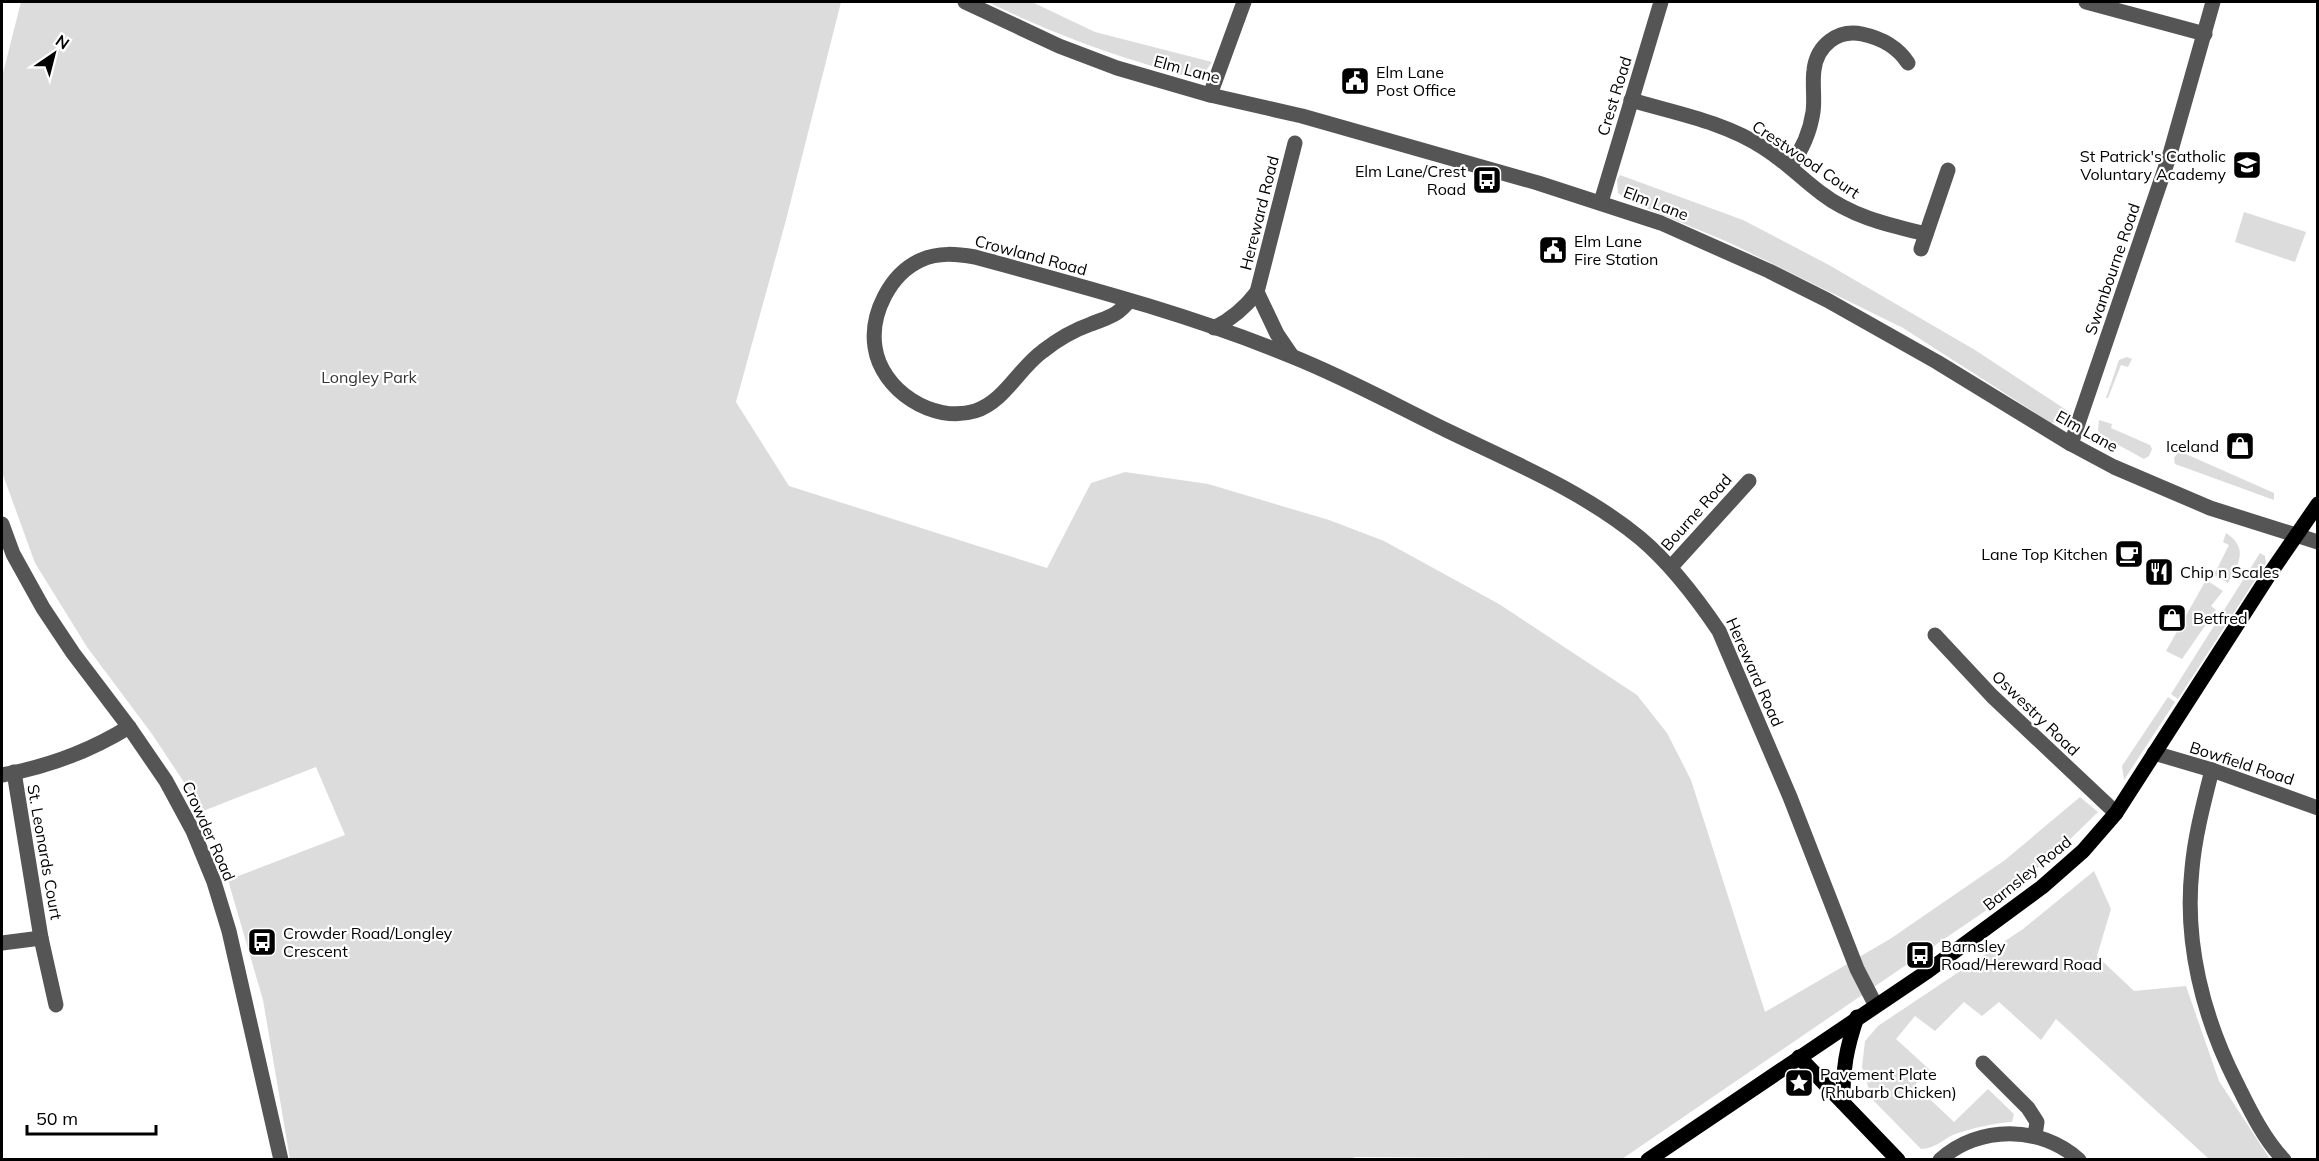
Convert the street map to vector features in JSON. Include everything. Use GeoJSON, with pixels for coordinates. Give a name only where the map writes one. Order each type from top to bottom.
{"type":"FeatureCollection","features":[{"type":"Feature","properties":{"kind":"main road","name":"Barnsley Road"},"geometry":{"type":"LineString","coordinates":[[1648,1160],[1875,1004],[1928,971],[2042,887],[2083,851],[2116,813],[2318,504]]}},
{"type":"Feature","properties":{"kind":"main road"},"geometry":{"type":"LineString","coordinates":[[1843,1102],[1844,1064],[1857,1017]]}},
{"type":"Feature","properties":{"kind":"main road"},"geometry":{"type":"LineString","coordinates":[[1799,1057],[1898,1160]]}},
{"type":"Feature","properties":{"kind":"street","name":"Elm Lane"},"geometry":{"type":"LineString","coordinates":[[965,2],[1059,46],[1117,68],[1210,94],[1302,116],[1601,202],[1661,223],[1713,245],[1827,300],[1936,362],[2071,444],[2157,487],[2220,511],[2318,542]]}},
{"type":"Feature","properties":{"kind":"street"},"geometry":{"type":"LineString","coordinates":[[1210,94],[1244,2]]}},
{"type":"Feature","properties":{"kind":"street","name":"Crest Road"},"geometry":{"type":"LineString","coordinates":[[1601,202],[1661,2]]}},
{"type":"Feature","properties":{"kind":"street"},"geometry":{"type":"LineString","coordinates":[[2086,2],[2205,34]]}},
{"type":"Feature","properties":{"kind":"street","name":"Swanbourne Road"},"geometry":{"type":"LineString","coordinates":[[2071,444],[2170,154],[2213,2]]}},
{"type":"Feature","properties":{"kind":"street"},"geometry":{"type":"LineString","coordinates":[[1790,167],[1800,153],[1808,134],[1815,93],[1814,70],[1818,54],[1829,40],[1843,33],[1874,36],[1889,43],[1902,53],[1908,63]]}},
{"type":"Feature","properties":{"kind":"street","name":"Crestwood Court"},"geometry":{"type":"LineString","coordinates":[[1631,100],[1735,132],[1764,147],[1822,194],[1854,213],[1924,241],[1948,170]]}},
{"type":"Feature","properties":{"kind":"street","name":"Hereward Road"},"geometry":{"type":"LineString","coordinates":[[1214,328],[1227,322],[1247,305],[1257,292],[1295,143]]}},
{"type":"Feature","properties":{"kind":"street","name":"Crowland Road"},"geometry":{"type":"LineString","coordinates":[[1129,302],[1112,317],[1091,324],[1042,351],[993,402],[974,411],[939,413],[922,408],[894,384],[882,369],[875,350],[873,331],[876,312],[887,294],[908,268],[938,255],[955,254],[975,257],[1129,302],[1214,328]]}},
{"type":"Feature","properties":{"kind":"street","name":"Hereward Road"},"geometry":{"type":"LineString","coordinates":[[1257,292],[1277,334],[1292,356]]}},
{"type":"Feature","properties":{"kind":"street","name":"Hereward Road"},"geometry":{"type":"LineString","coordinates":[[1214,328],[1292,356],[1566,489],[1617,520],[1671,567],[1719,631],[1734,663],[1790,797],[1857,969],[1875,1004]]}},
{"type":"Feature","properties":{"kind":"street","name":"Bourne Road"},"geometry":{"type":"LineString","coordinates":[[1671,567],[1749,481]]}},
{"type":"Feature","properties":{"kind":"street","name":"Crowder Road"},"geometry":{"type":"LineString","coordinates":[[2,524],[7,555],[67,644],[166,781],[193,831],[214,882],[229,931],[281,1160]]}},
{"type":"Feature","properties":{"kind":"street","name":"Oswestry Road"},"geometry":{"type":"LineString","coordinates":[[1935,635],[1955,659],[2116,813]]}},
{"type":"Feature","properties":{"kind":"street"},"geometry":{"type":"LineString","coordinates":[[8,773],[65,758],[104,743],[129,727]]}},
{"type":"Feature","properties":{"kind":"street","name":"Bowfield Road"},"geometry":{"type":"LineString","coordinates":[[2154,753],[2212,770],[2318,807]]}},
{"type":"Feature","properties":{"kind":"street"},"geometry":{"type":"LineString","coordinates":[[2212,770],[2191,870],[2193,944],[2198,972],[2210,1023],[2226,1063],[2251,1112],[2284,1160]]}},
{"type":"Feature","properties":{"kind":"street","name":"St. Leonards Court"},"geometry":{"type":"LineString","coordinates":[[8,773],[56,1005]]}},
{"type":"Feature","properties":{"kind":"street","name":"St. Leonards Court"},"geometry":{"type":"LineString","coordinates":[[2,944],[41,938]]}},
{"type":"Feature","properties":{"kind":"street"},"geometry":{"type":"LineString","coordinates":[[1983,1063],[2028,1108],[2037,1122],[2035,1136]]}},
{"type":"Feature","properties":{"kind":"street"},"geometry":{"type":"LineString","coordinates":[[1940,1160],[1950,1150],[1972,1139],[1994,1134],[2035,1136],[2056,1143],[2079,1160]]}},
{"type":"Feature","properties":{"kind":"green space","name":"Longley Park"},"geometry":{"type":"Polygon","coordinates":[[[21,2],[841,2],[786,220],[736,402],[789,486],[1047,568],[1091,483],[1125,472],[1208,484],[1329,520],[1384,541],[1499,604],[1637,695],[1667,733],[1691,780],[1765,1012],[1890,939],[2005,860],[2080,797],[2098,812],[2057,852],[1994,905],[1622,1159],[1354,1157],[1354,1160],[290,1159],[263,1000],[228,880],[345,835],[316,767],[203,811],[152,734],[87,647],[35,563],[2,472],[2,77],[21,2]]]}},
{"type":"Feature","properties":{"kind":"green space"},"geometry":{"type":"Polygon","coordinates":[[[988,2],[1032,2],[1095,32],[1212,62],[1197,78],[1175,73],[1081,42],[988,2]]]}},
{"type":"Feature","properties":{"kind":"green space"},"geometry":{"type":"Polygon","coordinates":[[[1620,175],[1743,220],[1829,265],[1975,350],[2071,413],[2064,422],[2051,423],[1903,328],[1728,242],[1629,201],[1618,193],[1617,180],[1620,175]]]}},
{"type":"Feature","properties":{"kind":"green space"},"geometry":{"type":"Polygon","coordinates":[[[2244,212],[2306,232],[2295,262],[2235,242],[2244,212]]]}},
{"type":"Feature","properties":{"kind":"green space"},"geometry":{"type":"Polygon","coordinates":[[[2127,357],[2132,359],[2128,367],[2121,365],[2108,398],[2106,398],[2119,360],[2127,357]]]}},
{"type":"Feature","properties":{"kind":"green space"},"geometry":{"type":"Polygon","coordinates":[[[2099,420],[2112,424],[2111,428],[2150,445],[2152,449],[2149,456],[2144,459],[2102,436],[2098,430],[2099,420]]]}},
{"type":"Feature","properties":{"kind":"green space"},"geometry":{"type":"Polygon","coordinates":[[[2179,451],[2274,493],[2274,500],[2175,464],[2174,458],[2179,451]]]}},
{"type":"Feature","properties":{"kind":"green space"},"geometry":{"type":"Polygon","coordinates":[[[2226,533],[2238,544],[2240,550],[2236,569],[2228,583],[2214,575],[2229,545],[2223,542],[2226,533]]]}},
{"type":"Feature","properties":{"kind":"green space"},"geometry":{"type":"Polygon","coordinates":[[[2260,553],[2265,556],[2266,563],[2178,699],[2171,694],[2260,553]]]}},
{"type":"Feature","properties":{"kind":"green space"},"geometry":{"type":"Polygon","coordinates":[[[2206,580],[2223,591],[2211,606],[2216,610],[2182,659],[2166,651],[2206,580]]]}},
{"type":"Feature","properties":{"kind":"green space"},"geometry":{"type":"Polygon","coordinates":[[[2168,697],[2175,702],[2124,780],[2122,766],[2168,697]]]}},
{"type":"Feature","properties":{"kind":"green space"},"geometry":{"type":"Polygon","coordinates":[[[2094,871],[2111,909],[2097,956],[2134,991],[2186,986],[2219,1081],[2270,1159],[2209,1159],[2056,1019],[2041,1040],[1999,1002],[1982,1016],[1964,1002],[1935,1031],[1915,1016],[1896,1039],[1930,1070],[1915,1085],[1954,1122],[1988,1089],[2014,1114],[2012,1122],[1962,1132],[1931,1147],[1921,1149],[1872,1099],[1862,1067],[1865,1041],[1878,1026],[2023,929],[2094,871]]]}},
{"type":"Feature","properties":{"kind":"place","name":"Elm Lane Post Office"},"geometry":{"type":"Point","coordinates":[1355,81]}},
{"type":"Feature","properties":{"kind":"place","name":"St Patrick's Catholic Voluntary Academy"},"geometry":{"type":"Point","coordinates":[2247,165]}},
{"type":"Feature","properties":{"kind":"place","name":"Elm Lane/Crest Road"},"geometry":{"type":"Point","coordinates":[1487,180]}},
{"type":"Feature","properties":{"kind":"place","name":"Elm Lane Fire Station"},"geometry":{"type":"Point","coordinates":[1553,250]}},
{"type":"Feature","properties":{"kind":"place","name":"Iceland"},"geometry":{"type":"Point","coordinates":[2240,446]}},
{"type":"Feature","properties":{"kind":"place","name":"Lane Top Kitchen"},"geometry":{"type":"Point","coordinates":[2129,554]}},
{"type":"Feature","properties":{"kind":"place","name":"Chip n Scales"},"geometry":{"type":"Point","coordinates":[2159,572]}},
{"type":"Feature","properties":{"kind":"place","name":"Betfred"},"geometry":{"type":"Point","coordinates":[2172,618]}},
{"type":"Feature","properties":{"kind":"place","name":"Crowder Road/Longley Crescent"},"geometry":{"type":"Point","coordinates":[262,942]}},
{"type":"Feature","properties":{"kind":"place","name":"Barnsley Road/Hereward Road"},"geometry":{"type":"Point","coordinates":[1920,955]}},
{"type":"Feature","properties":{"kind":"place","name":"Pavement Plate (Rhubarb Chicken)"},"geometry":{"type":"Point","coordinates":[1799,1083]}}]}
